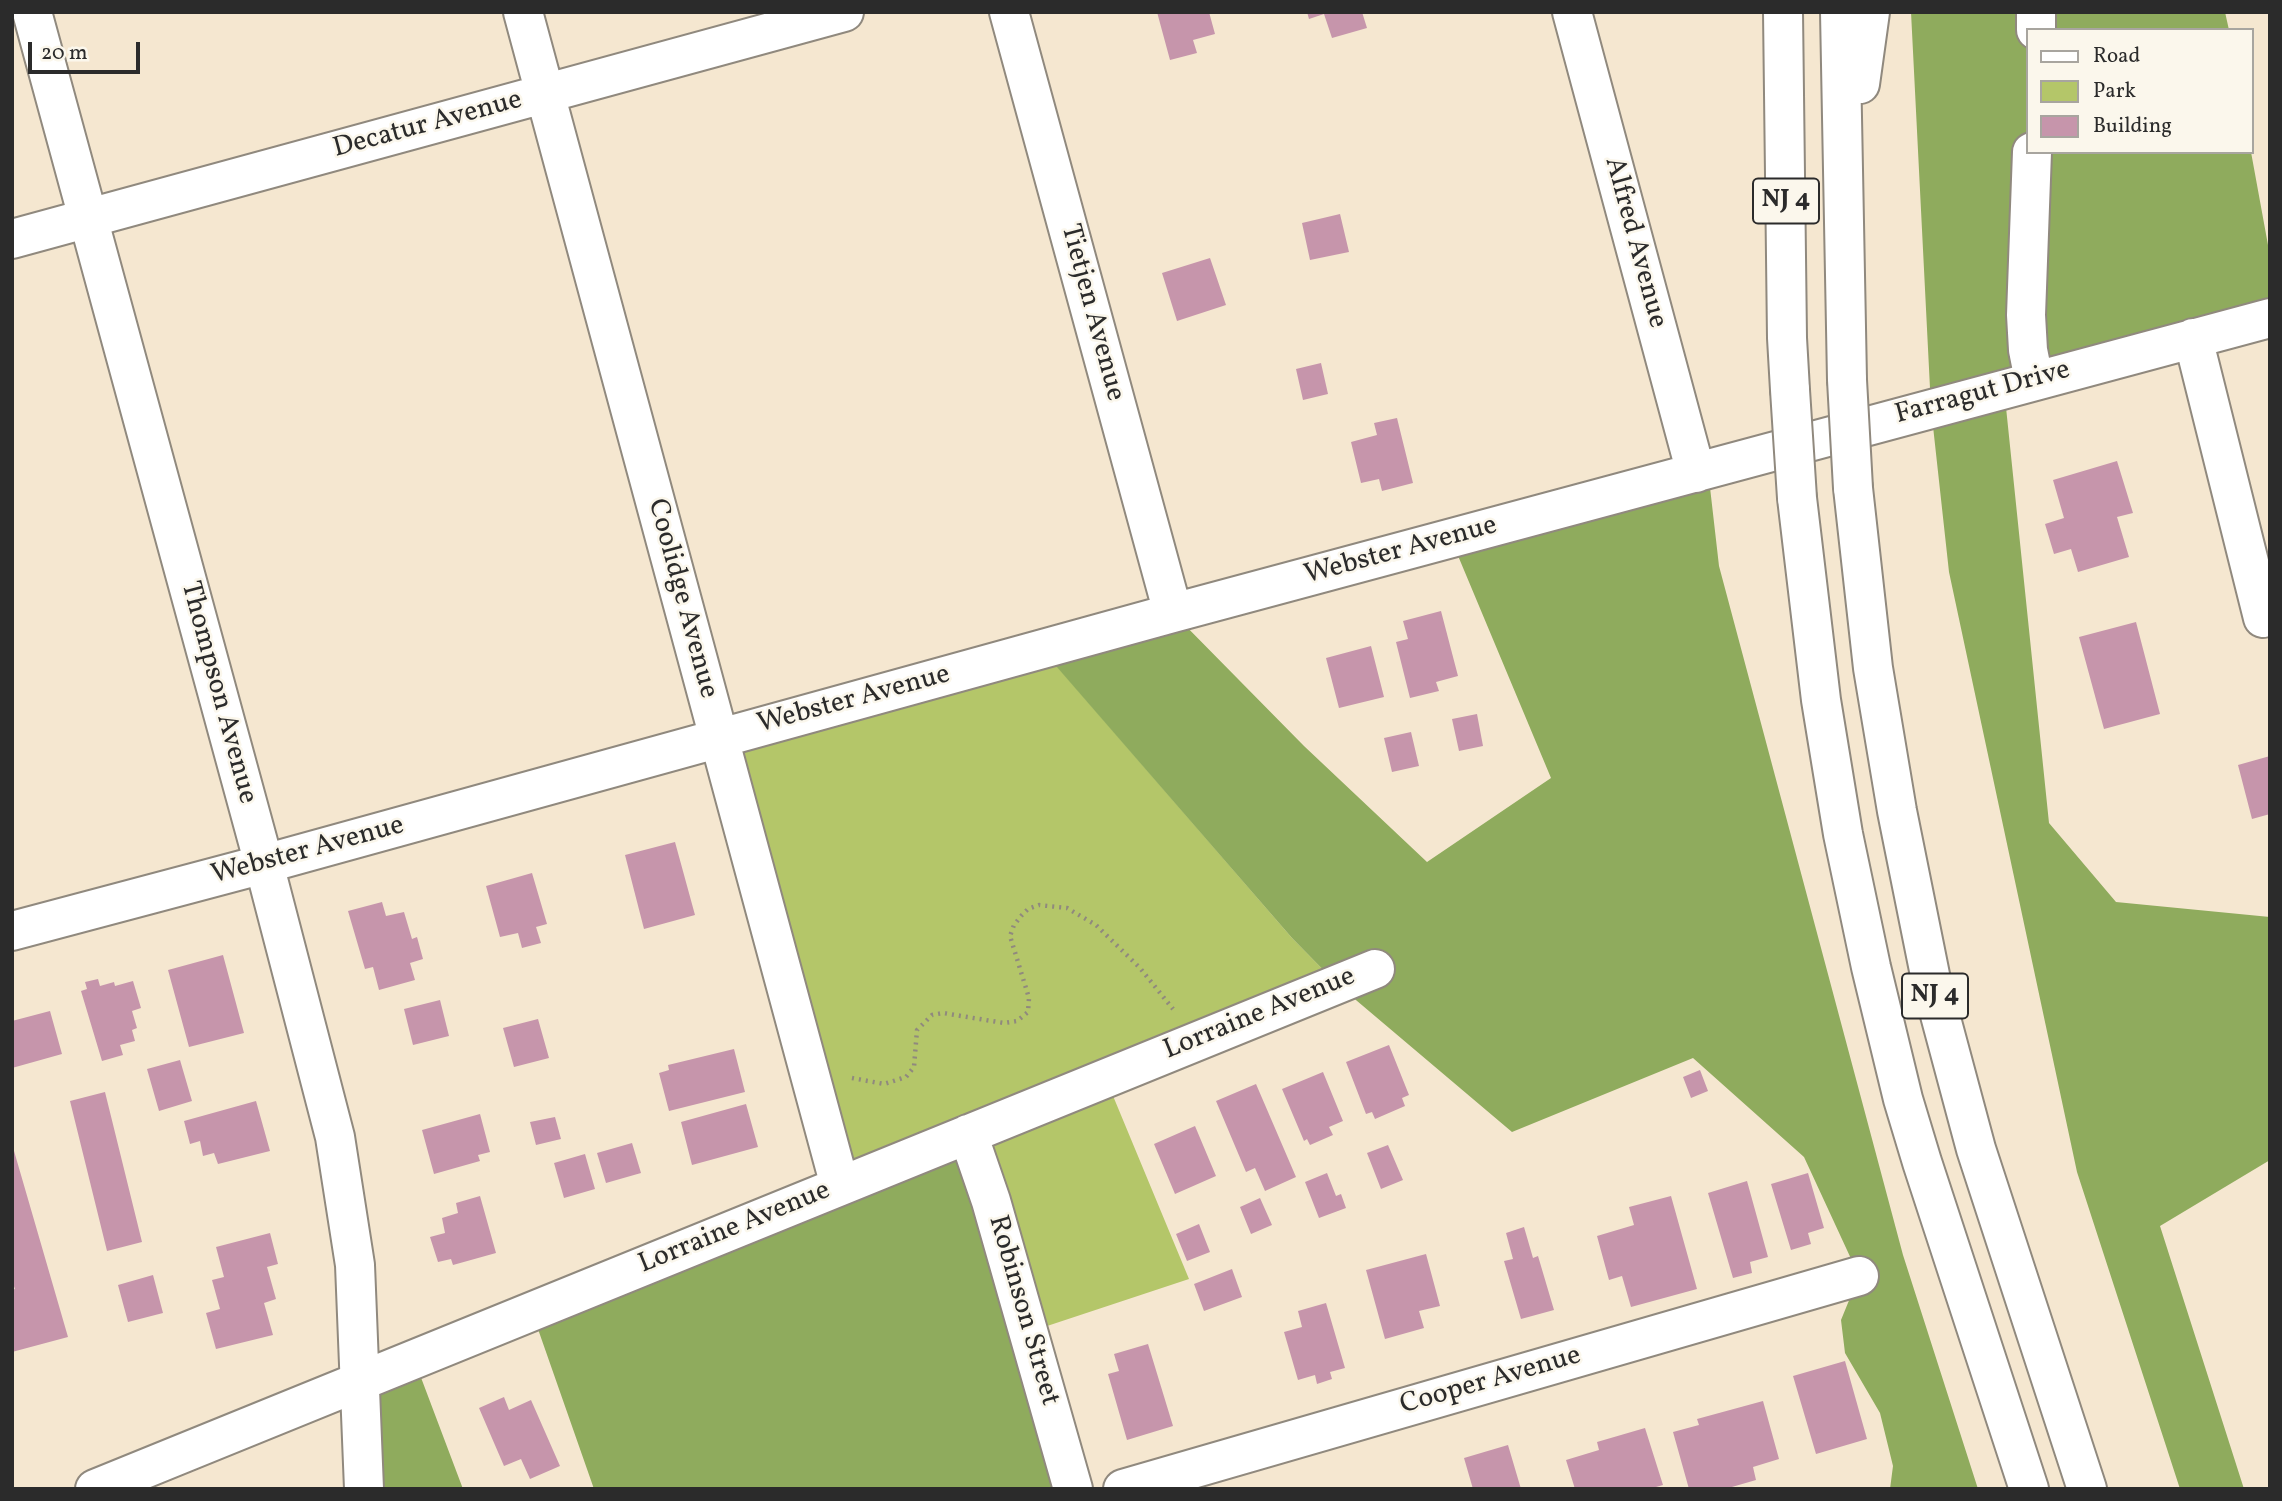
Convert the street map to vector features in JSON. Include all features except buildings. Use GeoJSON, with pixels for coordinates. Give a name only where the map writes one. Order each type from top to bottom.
{"type":"FeatureCollection","features":[{"type":"Feature","properties":{"kind":"main road","name":"Thompson Avenue"},"geometry":{"type":"LineString","coordinates":[[32,12],[327,1102],[342,1175],[355,1265],[364,1489]]}},
{"type":"Feature","properties":{"kind":"main road","name":"Coolidge Avenue"},"geometry":{"type":"LineString","coordinates":[[523,12],[840,1186]]}},
{"type":"Feature","properties":{"kind":"main road","name":"Decatur Avenue"},"geometry":{"type":"LineString","coordinates":[[12,239],[844,12]]}},
{"type":"Feature","properties":{"kind":"main road","name":"Tietjen Avenue"},"geometry":{"type":"LineString","coordinates":[[1009,12],[1173,614]]}},
{"type":"Feature","properties":{"kind":"main road","name":"Alfred Avenue"},"geometry":{"type":"LineString","coordinates":[[1572,12],[1696,473]]}},
{"type":"Feature","properties":{"kind":"main road","name":"NJ 4"},"geometry":{"type":"LineString","coordinates":[[1783,12],[1790,390],[1797,498],[1812,635],[1829,754],[1871,967],[1903,1099],[2029,1489]]}},
{"type":"Feature","properties":{"kind":"main road","name":"NJ 4"},"geometry":{"type":"LineString","coordinates":[[1840,12],[1847,380],[1853,488],[1875,681],[1897,811],[1929,971],[1976,1149],[2087,1489]]}},
{"type":"Feature","properties":{"kind":"main road"},"geometry":{"type":"LineString","coordinates":[[1843,214],[1870,12]]}},
{"type":"Feature","properties":{"kind":"main road"},"geometry":{"type":"LineString","coordinates":[[2032,154],[2026,315],[2028,350],[2034,380]]}},
{"type":"Feature","properties":{"kind":"main road","name":"Farragut Drive"},"geometry":{"type":"LineString","coordinates":[[1696,473],[2270,318]]}},
{"type":"Feature","properties":{"kind":"main road"},"geometry":{"type":"LineString","coordinates":[[2193,338],[2263,618]]}},
{"type":"Feature","properties":{"kind":"main road","name":"Webster Avenue"},"geometry":{"type":"LineString","coordinates":[[12,931],[1696,473]]}},
{"type":"Feature","properties":{"kind":"main road","name":"Lorraine Avenue"},"geometry":{"type":"LineString","coordinates":[[94,1489],[1375,968]]}},
{"type":"Feature","properties":{"kind":"main road","name":"Robinson Street"},"geometry":{"type":"LineString","coordinates":[[968,1134],[991,1201],[1073,1489]]}},
{"type":"Feature","properties":{"kind":"main road","name":"Cooper Avenue"},"geometry":{"type":"LineString","coordinates":[[1123,1489],[1859,1276]]}},
{"type":"Feature","properties":{"kind":"path"},"geometry":{"type":"LineString","coordinates":[[811,1076],[833,1070],[875,1084],[895,1083],[906,1077],[914,1067],[917,1030],[932,1015],[943,1013],[999,1023],[1017,1021],[1024,1016],[1028,1012],[1029,998],[1010,936],[1017,920],[1028,909],[1039,905],[1067,908],[1096,925],[1167,999],[1196,1041]]}},
{"type":"Feature","properties":{"kind":"green space"},"geometry":{"type":"Polygon","coordinates":[[[1911,12],[2225,12],[2229,28],[2026,28],[2026,154],[2251,154],[2270,256],[2270,318],[2004,388],[2049,823],[2116,902],[2270,917],[2270,1160],[2160,1226],[2244,1489],[2180,1489],[2077,1172],[1949,572],[1931,408],[1911,12]]]}},
{"type":"Feature","properties":{"kind":"green space"},"geometry":{"type":"Polygon","coordinates":[[[1708,470],[1719,566],[1903,1255],[1978,1489],[1890,1489],[1893,1466],[1880,1413],[1845,1353],[1841,1320],[1859,1276],[1804,1157],[1693,1058],[1512,1132],[1337,984],[1292,938],[1043,651],[1173,613],[1304,746],[1427,862],[1551,778],[1451,539],[1708,470]]]}},
{"type":"Feature","properties":{"kind":"green space"},"geometry":{"type":"Polygon","coordinates":[[[1043,650],[1292,938],[1337,984],[1106,1079],[1189,1279],[1029,1332],[840,1186],[718,738],[1043,650]]]}},
{"type":"Feature","properties":{"kind":"green space"},"geometry":{"type":"Polygon","coordinates":[[[968,1134],[1073,1489],[594,1489],[532,1312],[968,1134]]]}},
{"type":"Feature","properties":{"kind":"green space"},"geometry":{"type":"Polygon","coordinates":[[[414,1359],[463,1489],[364,1489],[361,1381],[414,1359]]]}}]}
